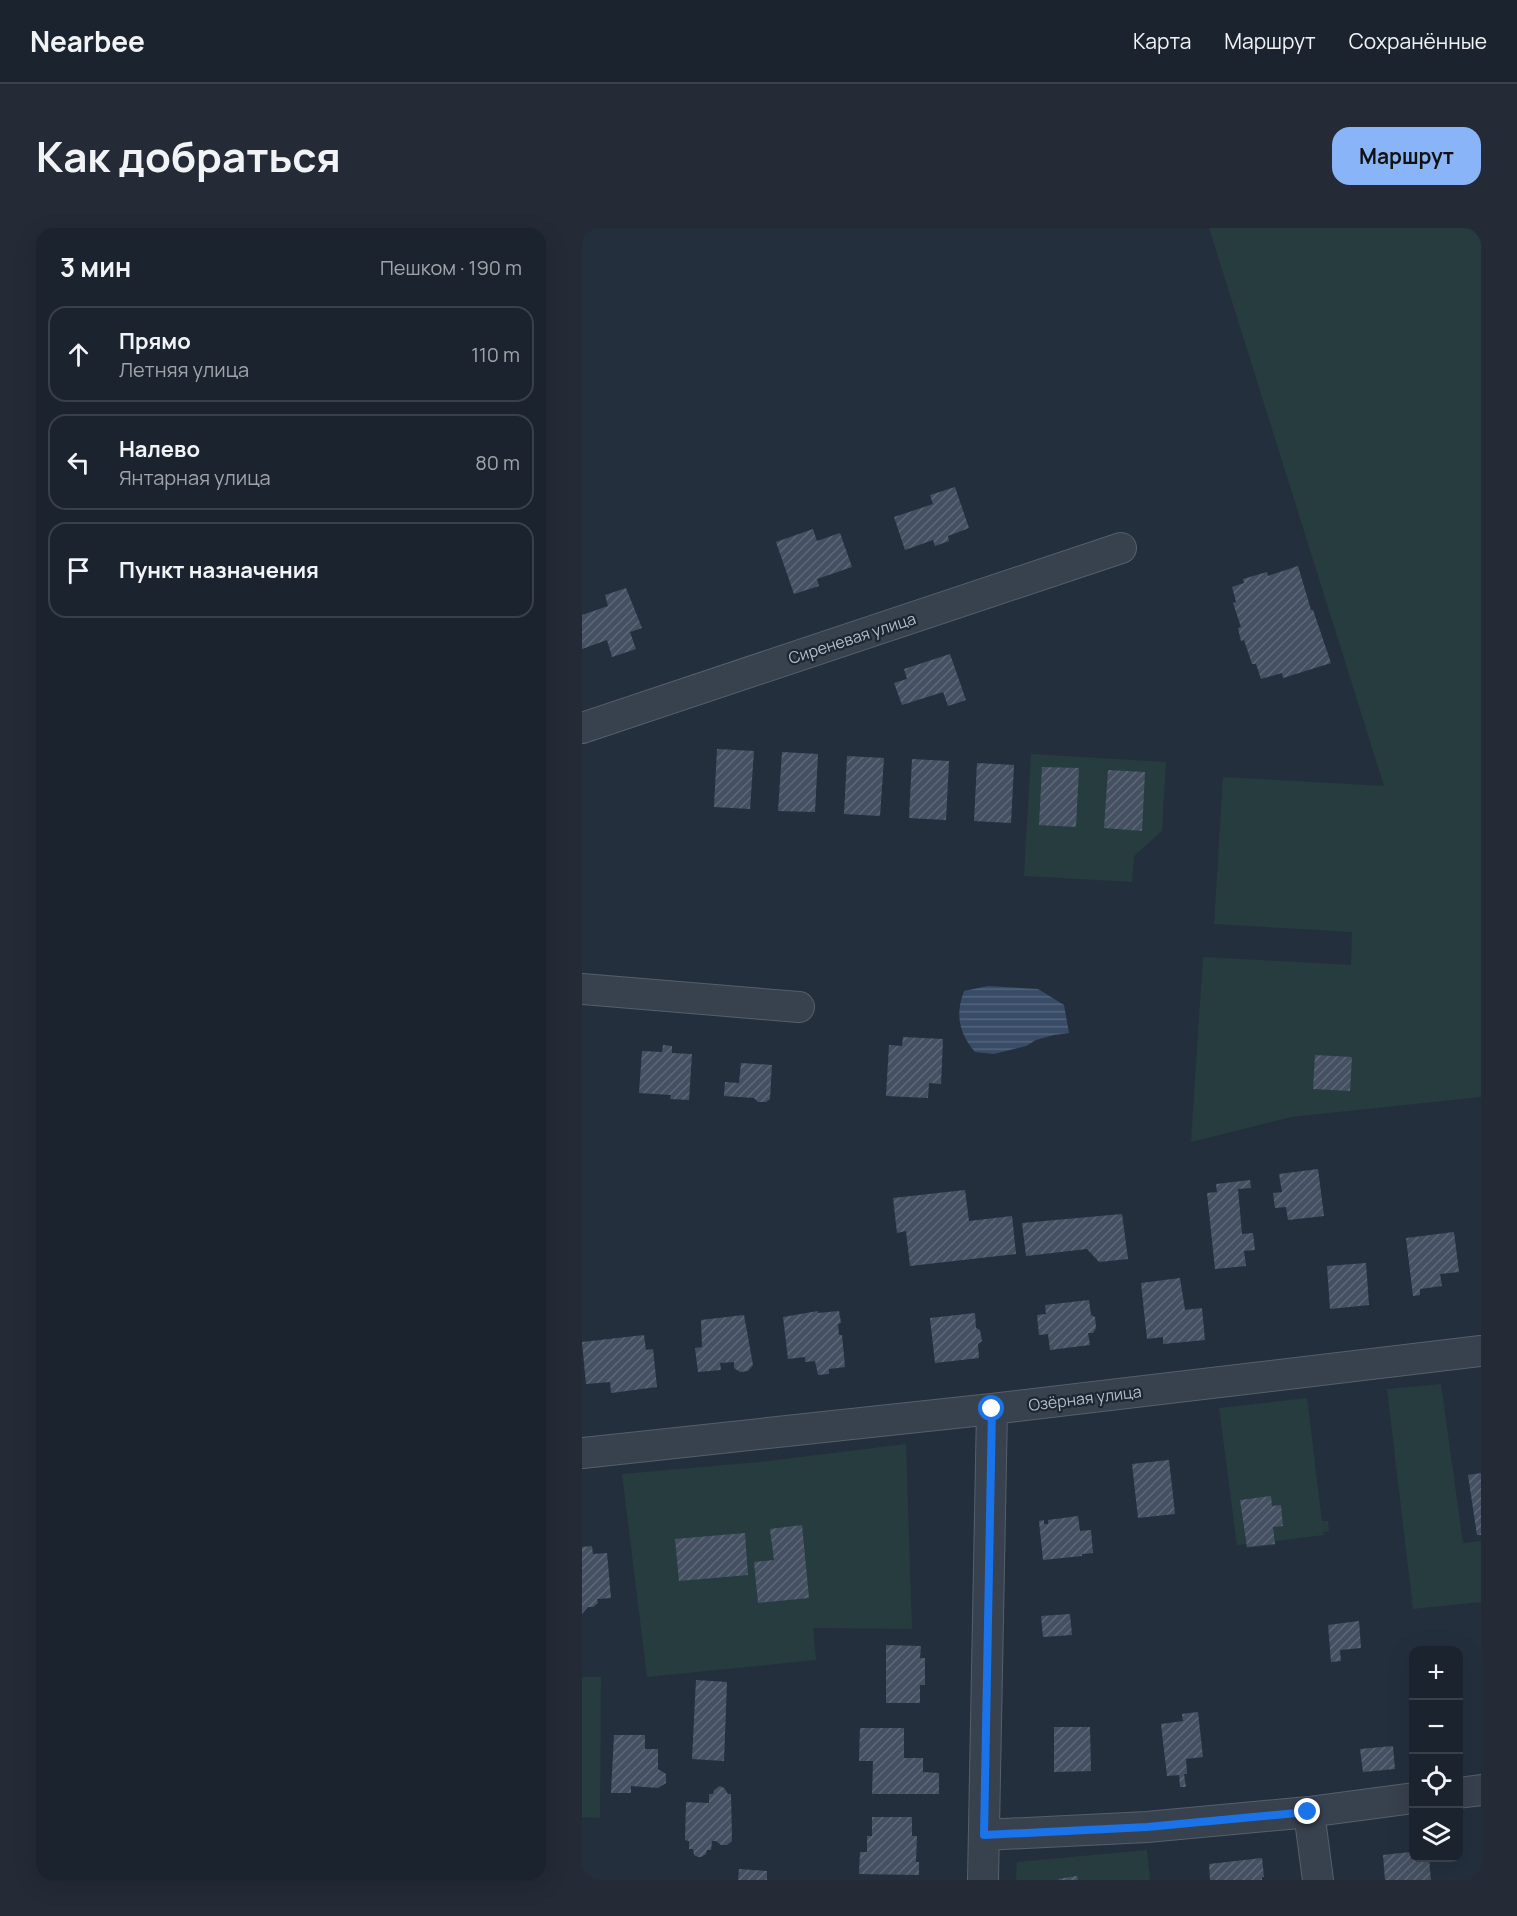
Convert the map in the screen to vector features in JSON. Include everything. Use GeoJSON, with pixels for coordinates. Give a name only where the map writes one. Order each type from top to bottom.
{"type":"FeatureCollection","features":[{"type":"Feature","properties":{"kind":"street","name":"Сиреневая улица"},"geometry":{"type":"LineString","coordinates":[[582,728],[1121,548]]}},
{"type":"Feature","properties":{"kind":"street"},"geometry":{"type":"LineString","coordinates":[[582,989],[799,1007]]}},
{"type":"Feature","properties":{"kind":"street","name":"Озёрная улица"},"geometry":{"type":"LineString","coordinates":[[582,1453],[992,1409],[1481,1351]]}},
{"type":"Feature","properties":{"kind":"street"},"geometry":{"type":"LineString","coordinates":[[983,1880],[992,1409]]}},
{"type":"Feature","properties":{"kind":"street"},"geometry":{"type":"LineString","coordinates":[[1463,1792],[1481,1790]]}},
{"type":"Feature","properties":{"kind":"street"},"geometry":{"type":"LineString","coordinates":[[984,1835],[1147,1827],[1308,1812],[1409,1799]]}},
{"type":"Feature","properties":{"kind":"street"},"geometry":{"type":"LineString","coordinates":[[1308,1812],[1318,1880]]}},
{"type":"Feature","properties":{"kind":"green space"},"geometry":{"type":"Polygon","coordinates":[[[1209,228],[1481,228],[1481,1097],[1291,1117],[1191,1142],[1203,957],[1351,965],[1352,932],[1214,924],[1223,777],[1384,786],[1209,228]]]}},
{"type":"Feature","properties":{"kind":"green space"},"geometry":{"type":"Polygon","coordinates":[[[1031,754],[1166,762],[1162,831],[1134,856],[1132,882],[1024,876],[1031,754]]]}},
{"type":"Feature","properties":{"kind":"green space"},"geometry":{"type":"Polygon","coordinates":[[[1441,1384],[1463,1543],[1481,1541],[1481,1602],[1413,1609],[1387,1389],[1441,1384]]]}},
{"type":"Feature","properties":{"kind":"green space"},"geometry":{"type":"Polygon","coordinates":[[[1307,1398],[1322,1521],[1328,1521],[1329,1531],[1323,1532],[1324,1535],[1275,1541],[1275,1545],[1247,1548],[1246,1544],[1237,1545],[1219,1408],[1307,1398]]]}},
{"type":"Feature","properties":{"kind":"green space"},"geometry":{"type":"Polygon","coordinates":[[[906,1444],[912,1629],[813,1628],[816,1660],[647,1677],[622,1474],[759,1462],[906,1444]]]}},
{"type":"Feature","properties":{"kind":"green space"},"geometry":{"type":"Polygon","coordinates":[[[582,1677],[601,1677],[600,1818],[582,1817],[582,1677]]]}},
{"type":"Feature","properties":{"kind":"green space"},"geometry":{"type":"Polygon","coordinates":[[[1147,1850],[1150,1880],[1016,1880],[1017,1862],[1147,1850]]]}},
{"type":"Feature","properties":{"kind":"water"},"geometry":{"type":"Polygon","coordinates":[[[988,986],[1038,989],[1064,1005],[1069,1033],[1036,1040],[1026,1046],[994,1054],[975,1052],[962,1031],[959,1016],[961,1000],[964,991],[988,986]]]}},
{"type":"Feature","properties":{"kind":"building"},"geometry":{"type":"Polygon","coordinates":[[[955,487],[969,528],[948,536],[949,541],[935,546],[933,540],[905,550],[894,517],[933,504],[930,495],[955,487]]]}},
{"type":"Feature","properties":{"kind":"building"},"geometry":{"type":"Polygon","coordinates":[[[813,529],[817,541],[840,533],[852,567],[817,579],[819,586],[794,594],[776,542],[813,529]]]}},
{"type":"Feature","properties":{"kind":"building"},"geometry":{"type":"Polygon","coordinates":[[[1298,566],[1311,610],[1313,610],[1331,663],[1283,678],[1282,673],[1261,679],[1256,664],[1252,664],[1244,640],[1241,641],[1238,628],[1241,627],[1233,603],[1236,602],[1232,587],[1244,583],[1243,579],[1267,572],[1268,576],[1298,566]]]}},
{"type":"Feature","properties":{"kind":"building"},"geometry":{"type":"Polygon","coordinates":[[[626,588],[642,628],[630,632],[636,649],[612,657],[607,640],[582,649],[582,615],[608,606],[605,595],[626,588]]]}},
{"type":"Feature","properties":{"kind":"building"},"geometry":{"type":"Polygon","coordinates":[[[950,654],[966,700],[948,706],[943,692],[902,705],[894,683],[907,679],[904,669],[950,654]]]}},
{"type":"Feature","properties":{"kind":"building"},"geometry":{"type":"Polygon","coordinates":[[[717,749],[754,751],[750,809],[714,807],[717,749]]]}},
{"type":"Feature","properties":{"kind":"building"},"geometry":{"type":"Polygon","coordinates":[[[782,752],[818,754],[815,812],[778,811],[782,752]]]}},
{"type":"Feature","properties":{"kind":"building"},"geometry":{"type":"Polygon","coordinates":[[[847,756],[884,758],[880,816],[844,814],[847,756]]]}},
{"type":"Feature","properties":{"kind":"building"},"geometry":{"type":"Polygon","coordinates":[[[912,759],[949,761],[946,820],[909,818],[912,759]]]}},
{"type":"Feature","properties":{"kind":"building"},"geometry":{"type":"Polygon","coordinates":[[[977,763],[1014,765],[1011,823],[974,821],[977,763]]]}},
{"type":"Feature","properties":{"kind":"building"},"geometry":{"type":"Polygon","coordinates":[[[1042,767],[1079,768],[1076,827],[1039,825],[1042,767]]]}},
{"type":"Feature","properties":{"kind":"building"},"geometry":{"type":"Polygon","coordinates":[[[1108,770],[1145,772],[1142,831],[1104,828],[1108,770]]]}},
{"type":"Feature","properties":{"kind":"building"},"geometry":{"type":"Polygon","coordinates":[[[903,1037],[943,1039],[941,1084],[929,1083],[928,1098],[886,1096],[889,1045],[902,1046],[903,1037]]]}},
{"type":"Feature","properties":{"kind":"building"},"geometry":{"type":"Polygon","coordinates":[[[663,1045],[672,1046],[672,1053],[692,1054],[689,1100],[670,1099],[671,1095],[639,1093],[642,1051],[662,1052],[663,1045]]]}},
{"type":"Feature","properties":{"kind":"building"},"geometry":{"type":"Polygon","coordinates":[[[1315,1055],[1352,1057],[1350,1091],[1313,1089],[1315,1055]]]}},
{"type":"Feature","properties":{"kind":"building"},"geometry":{"type":"Polygon","coordinates":[[[741,1063],[772,1065],[770,1099],[766,1102],[758,1102],[754,1098],[724,1096],[725,1082],[739,1083],[741,1063]]]}},
{"type":"Feature","properties":{"kind":"building"},"geometry":{"type":"Polygon","coordinates":[[[1318,1169],[1324,1216],[1288,1220],[1286,1207],[1275,1208],[1273,1193],[1282,1192],[1279,1174],[1318,1169]]]}},
{"type":"Feature","properties":{"kind":"building"},"geometry":{"type":"Polygon","coordinates":[[[1250,1180],[1251,1188],[1238,1189],[1242,1234],[1253,1233],[1255,1250],[1244,1251],[1246,1266],[1215,1269],[1207,1193],[1217,1192],[1216,1184],[1250,1180]]]}},
{"type":"Feature","properties":{"kind":"building"},"geometry":{"type":"Polygon","coordinates":[[[965,1190],[969,1221],[1012,1216],[1016,1254],[910,1266],[906,1231],[897,1233],[893,1198],[965,1190]]]}},
{"type":"Feature","properties":{"kind":"building"},"geometry":{"type":"Polygon","coordinates":[[[1122,1214],[1128,1259],[1099,1262],[1087,1249],[1026,1256],[1022,1223],[1122,1214]]]}},
{"type":"Feature","properties":{"kind":"building"},"geometry":{"type":"Polygon","coordinates":[[[1454,1232],[1459,1272],[1440,1274],[1442,1286],[1420,1289],[1420,1295],[1413,1296],[1406,1238],[1454,1232]]]}},
{"type":"Feature","properties":{"kind":"building"},"geometry":{"type":"Polygon","coordinates":[[[1366,1263],[1369,1305],[1330,1309],[1327,1266],[1366,1263]]]}},
{"type":"Feature","properties":{"kind":"building"},"geometry":{"type":"Polygon","coordinates":[[[1180,1278],[1185,1310],[1202,1308],[1205,1340],[1163,1344],[1163,1337],[1147,1339],[1141,1283],[1180,1278]]]}},
{"type":"Feature","properties":{"kind":"building"},"geometry":{"type":"Polygon","coordinates":[[[1089,1300],[1096,1328],[1093,1333],[1088,1333],[1090,1345],[1050,1350],[1048,1334],[1039,1335],[1037,1315],[1046,1314],[1045,1305],[1089,1300]]]}},
{"type":"Feature","properties":{"kind":"building"},"geometry":{"type":"Polygon","coordinates":[[[818,1311],[818,1313],[839,1311],[841,1323],[838,1324],[839,1335],[842,1335],[845,1367],[829,1369],[829,1374],[818,1375],[815,1361],[805,1362],[805,1357],[788,1359],[783,1317],[818,1311]]]}},
{"type":"Feature","properties":{"kind":"building"},"geometry":{"type":"Polygon","coordinates":[[[975,1313],[976,1328],[980,1330],[982,1341],[978,1344],[979,1358],[935,1363],[930,1318],[975,1313]]]}},
{"type":"Feature","properties":{"kind":"building"},"geometry":{"type":"Polygon","coordinates":[[[744,1315],[753,1365],[748,1371],[740,1372],[734,1368],[734,1362],[720,1363],[721,1370],[698,1372],[695,1348],[702,1347],[701,1320],[744,1315]]]}},
{"type":"Feature","properties":{"kind":"building"},"geometry":{"type":"Polygon","coordinates":[[[644,1335],[646,1350],[653,1349],[657,1387],[611,1393],[610,1382],[586,1384],[582,1342],[644,1335]]]}},
{"type":"Feature","properties":{"kind":"building"},"geometry":{"type":"Polygon","coordinates":[[[1169,1460],[1175,1514],[1138,1518],[1132,1464],[1169,1460]]]}},
{"type":"Feature","properties":{"kind":"building"},"geometry":{"type":"Polygon","coordinates":[[[1481,1473],[1481,1535],[1477,1535],[1468,1475],[1481,1473]]]}},
{"type":"Feature","properties":{"kind":"building"},"geometry":{"type":"Polygon","coordinates":[[[1271,1496],[1272,1506],[1281,1505],[1283,1526],[1273,1527],[1275,1544],[1247,1547],[1240,1500],[1271,1496]]]}},
{"type":"Feature","properties":{"kind":"building"},"geometry":{"type":"Polygon","coordinates":[[[1078,1516],[1080,1531],[1091,1530],[1093,1553],[1043,1560],[1039,1521],[1044,1520],[1044,1524],[1048,1524],[1048,1520],[1078,1516]]]}},
{"type":"Feature","properties":{"kind":"building"},"geometry":{"type":"Polygon","coordinates":[[[802,1525],[809,1598],[758,1603],[754,1562],[774,1560],[770,1529],[802,1525]]]}},
{"type":"Feature","properties":{"kind":"building"},"geometry":{"type":"Polygon","coordinates":[[[745,1533],[748,1575],[679,1581],[675,1539],[745,1533]]]}},
{"type":"Feature","properties":{"kind":"building"},"geometry":{"type":"Polygon","coordinates":[[[592,1546],[593,1554],[607,1553],[611,1598],[597,1599],[598,1603],[593,1607],[588,1607],[582,1614],[582,1547],[592,1546]]]}},
{"type":"Feature","properties":{"kind":"building"},"geometry":{"type":"Polygon","coordinates":[[[1070,1614],[1072,1635],[1043,1637],[1041,1616],[1070,1614]]]}},
{"type":"Feature","properties":{"kind":"building"},"geometry":{"type":"Polygon","coordinates":[[[1359,1621],[1361,1648],[1340,1650],[1341,1661],[1331,1662],[1328,1625],[1359,1621]]]}},
{"type":"Feature","properties":{"kind":"building"},"geometry":{"type":"Polygon","coordinates":[[[886,1645],[921,1646],[920,1658],[925,1658],[925,1685],[920,1685],[920,1703],[886,1703],[886,1645]]]}},
{"type":"Feature","properties":{"kind":"building"},"geometry":{"type":"Polygon","coordinates":[[[696,1680],[727,1682],[724,1761],[692,1759],[696,1680]]]}},
{"type":"Feature","properties":{"kind":"building"},"geometry":{"type":"Polygon","coordinates":[[[1198,1712],[1203,1757],[1186,1759],[1187,1774],[1184,1774],[1186,1787],[1180,1787],[1179,1775],[1167,1776],[1161,1724],[1183,1721],[1182,1714],[1198,1712]]]}},
{"type":"Feature","properties":{"kind":"building"},"geometry":{"type":"Polygon","coordinates":[[[1054,1727],[1090,1727],[1091,1771],[1054,1772],[1054,1727]]]}},
{"type":"Feature","properties":{"kind":"building"},"geometry":{"type":"Polygon","coordinates":[[[860,1728],[904,1728],[904,1758],[923,1758],[923,1772],[939,1773],[939,1794],[872,1794],[873,1761],[859,1761],[860,1728]]]}},
{"type":"Feature","properties":{"kind":"building"},"geometry":{"type":"Polygon","coordinates":[[[614,1735],[645,1735],[645,1749],[658,1749],[658,1769],[666,1774],[666,1783],[658,1788],[631,1786],[631,1793],[611,1793],[614,1735]]]}},
{"type":"Feature","properties":{"kind":"building"},"geometry":{"type":"Polygon","coordinates":[[[1393,1746],[1395,1769],[1363,1772],[1360,1749],[1393,1746]]]}},
{"type":"Feature","properties":{"kind":"building"},"geometry":{"type":"Polygon","coordinates":[[[720,1786],[731,1794],[732,1841],[727,1845],[721,1845],[712,1841],[711,1850],[707,1850],[706,1854],[698,1857],[694,1855],[693,1849],[689,1849],[689,1841],[685,1840],[686,1802],[709,1803],[709,1794],[713,1794],[714,1790],[720,1786]]]}},
{"type":"Feature","properties":{"kind":"building"},"geometry":{"type":"Polygon","coordinates":[[[872,1817],[912,1817],[912,1836],[917,1836],[916,1862],[919,1862],[919,1875],[859,1874],[860,1852],[867,1852],[867,1836],[872,1836],[872,1817]]]}},
{"type":"Feature","properties":{"kind":"building"},"geometry":{"type":"Polygon","coordinates":[[[1409,1852],[1409,1862],[1429,1862],[1431,1880],[1385,1880],[1383,1855],[1409,1852]]]}},
{"type":"Feature","properties":{"kind":"building"},"geometry":{"type":"Polygon","coordinates":[[[1262,1858],[1264,1877],[1262,1880],[1210,1880],[1209,1864],[1262,1858]]]}},
{"type":"Feature","properties":{"kind":"building"},"geometry":{"type":"Polygon","coordinates":[[[739,1869],[767,1871],[767,1880],[738,1880],[739,1869]]]}},
{"type":"Feature","properties":{"kind":"building"},"geometry":{"type":"Polygon","coordinates":[[[1077,1876],[1078,1880],[1058,1879],[1077,1876]]]}},
{"type":"Feature","properties":{"kind":"route"},"geometry":{"type":"LineString","coordinates":[[992,1409],[984,1835],[1147,1827],[1308,1812]]}}]}
